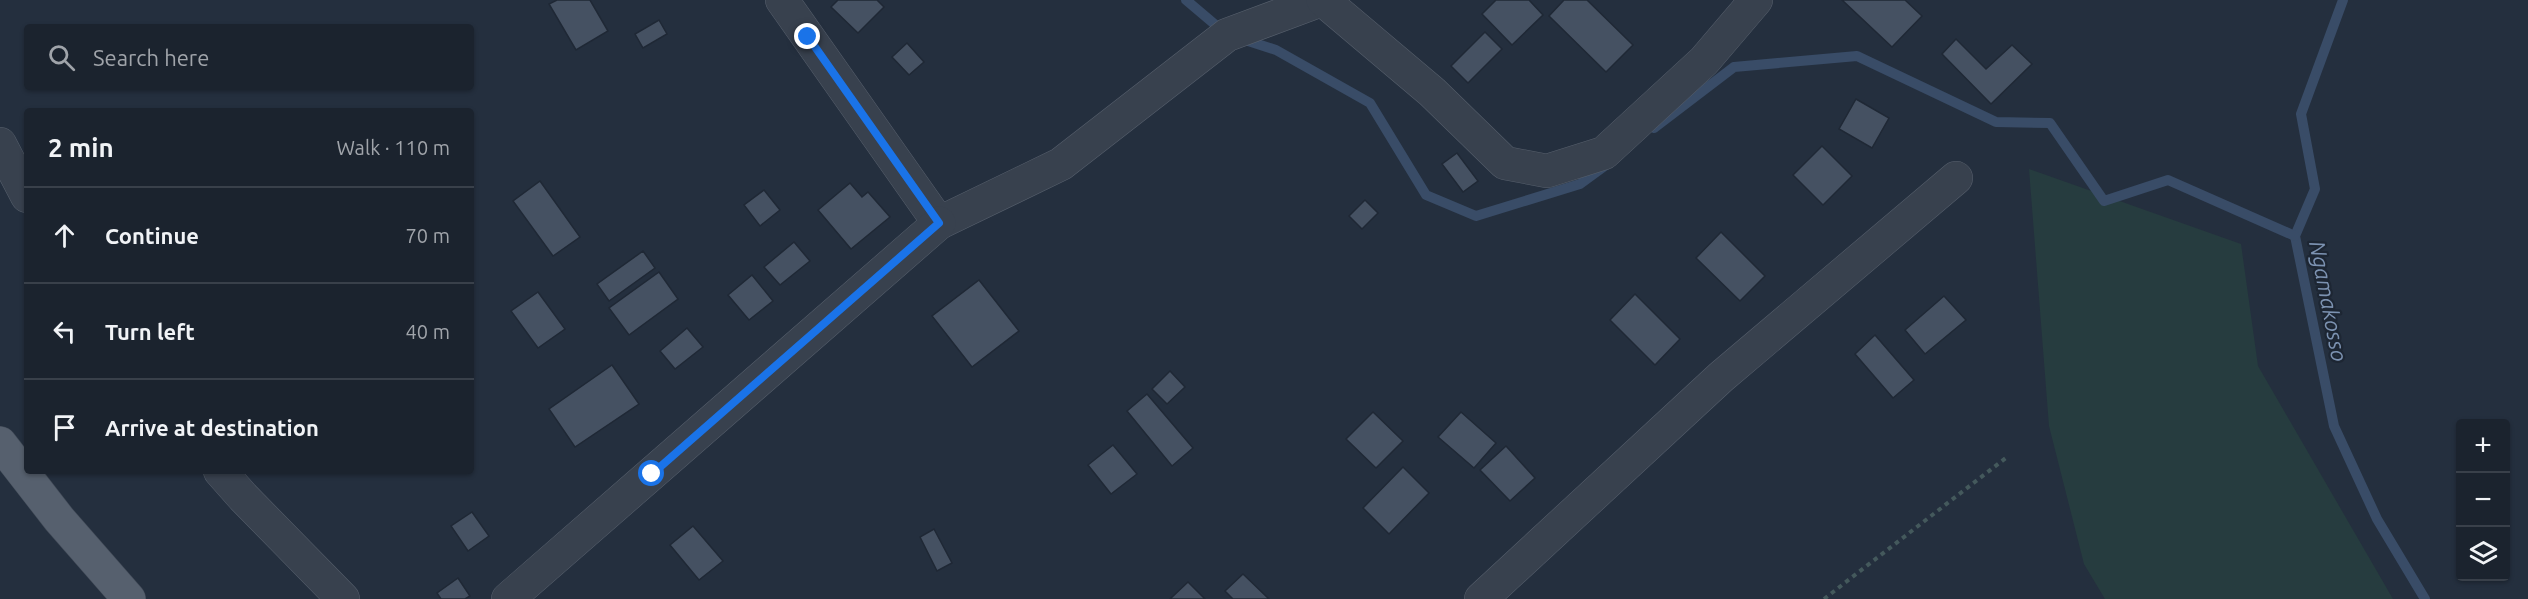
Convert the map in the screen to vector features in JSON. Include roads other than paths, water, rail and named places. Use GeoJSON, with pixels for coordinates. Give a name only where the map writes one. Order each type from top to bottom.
{"type":"FeatureCollection","features":[{"type":"Feature","properties":{"kind":"main road"},"geometry":{"type":"LineString","coordinates":[[0,443],[24,474]]}},
{"type":"Feature","properties":{"kind":"main road"},"geometry":{"type":"LineString","coordinates":[[24,474],[59,519],[129,599]]}},
{"type":"Feature","properties":{"kind":"street"},"geometry":{"type":"LineString","coordinates":[[782,0],[939,223]]}},
{"type":"Feature","properties":{"kind":"street"},"geometry":{"type":"LineString","coordinates":[[508,599],[939,223],[1061,164],[1227,35],[1322,0],[1432,92],[1505,163],[1547,171],[1604,153],[1704,61],[1756,0]]}},
{"type":"Feature","properties":{"kind":"street"},"geometry":{"type":"LineString","coordinates":[[0,144],[24,190]]}},
{"type":"Feature","properties":{"kind":"street"},"geometry":{"type":"LineString","coordinates":[[1481,599],[1721,377],[1956,177]]}},
{"type":"Feature","properties":{"kind":"street"},"geometry":{"type":"LineString","coordinates":[[223,474],[343,599]]}},
{"type":"Feature","properties":{"kind":"waterway"},"geometry":{"type":"LineString","coordinates":[[1186,0],[1225,33]]}},
{"type":"Feature","properties":{"kind":"waterway","name":"Ngamakosso"},"geometry":{"type":"LineString","coordinates":[[2343,0],[2301,114],[2315,189],[2295,236],[2334,426],[2377,519],[2425,599]]}},
{"type":"Feature","properties":{"kind":"waterway"},"geometry":{"type":"LineString","coordinates":[[1242,39],[1276,50],[1370,103],[1426,195],[1476,216],[1580,184],[1606,165]]}},
{"type":"Feature","properties":{"kind":"waterway"},"geometry":{"type":"LineString","coordinates":[[1654,128],[1734,67],[1857,56],[1996,122],[2050,123],[2104,201],[2168,180],[2295,236]]}}]}
